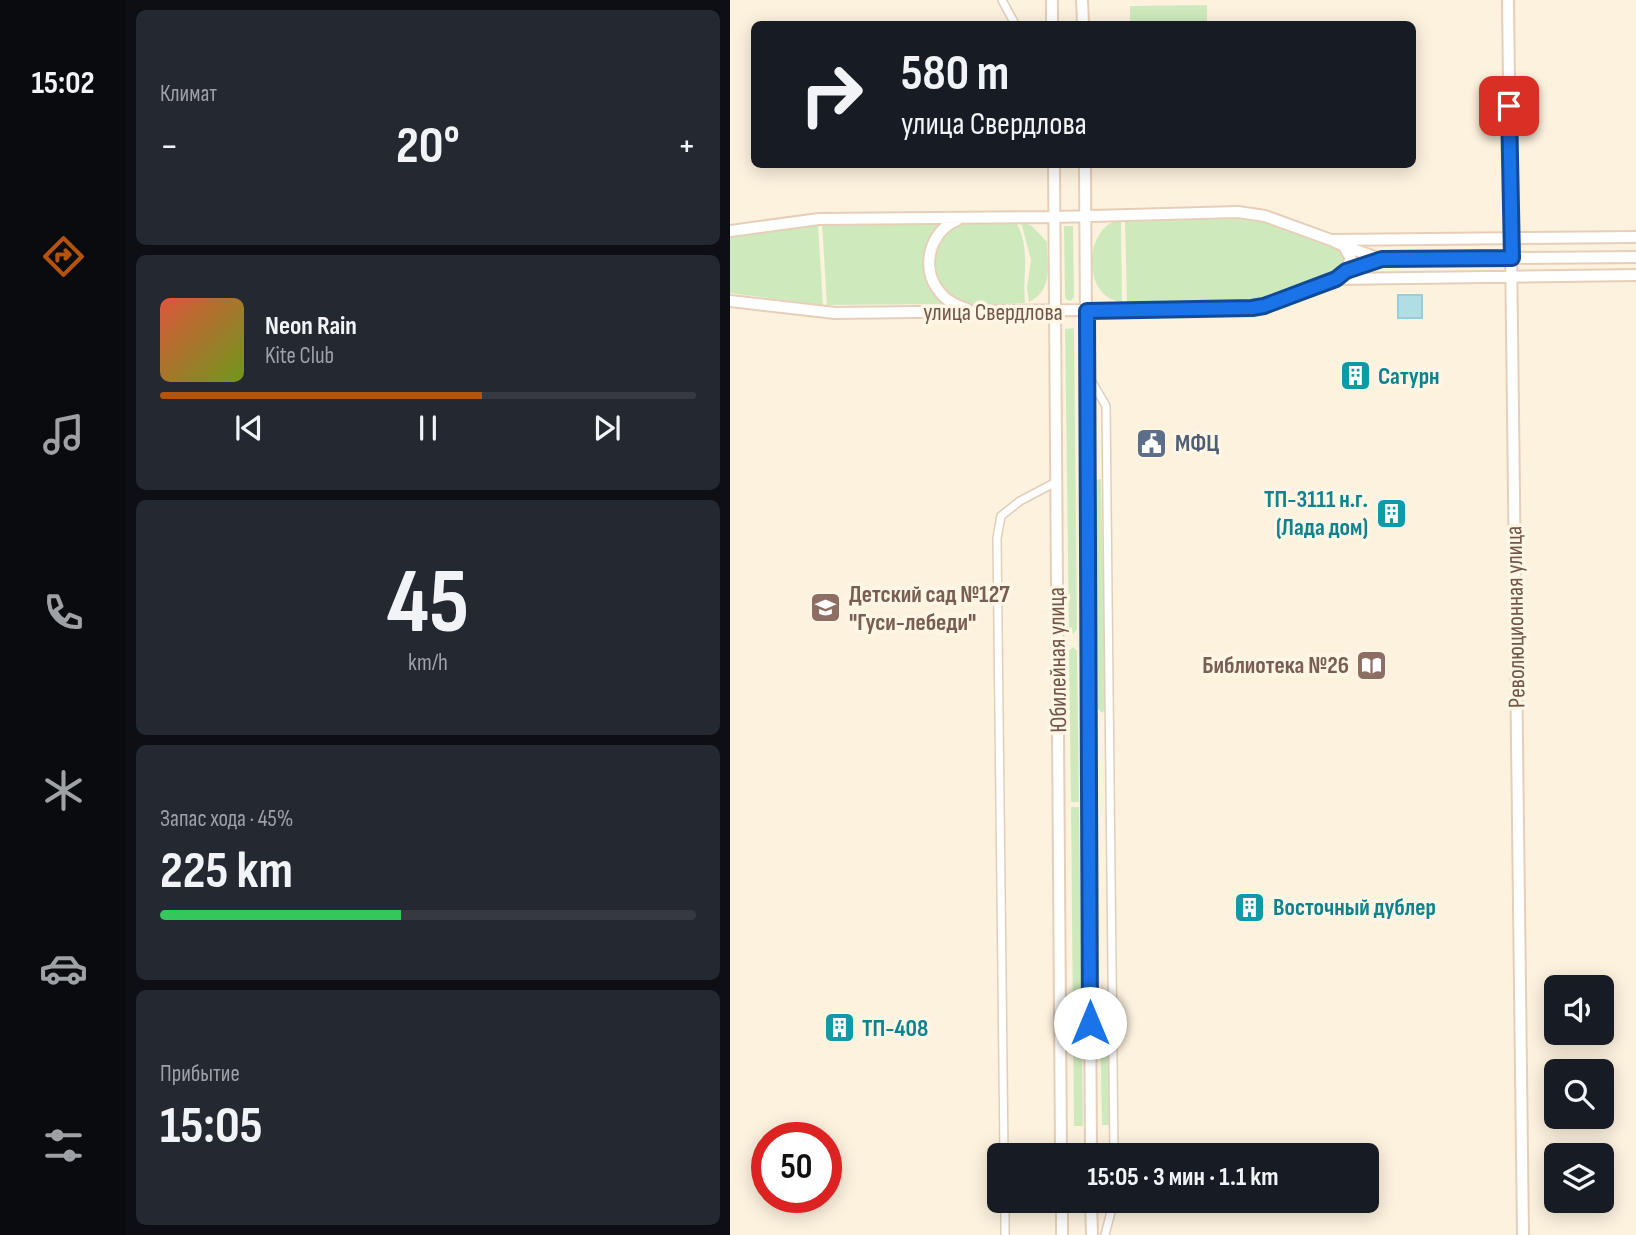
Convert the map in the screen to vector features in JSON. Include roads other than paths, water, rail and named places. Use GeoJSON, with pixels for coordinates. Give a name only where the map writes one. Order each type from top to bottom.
{"type":"FeatureCollection","features":[{"type":"Feature","properties":{"kind":"main road"},"geometry":{"type":"LineString","coordinates":[[1052,0],[1052,21]]}},
{"type":"Feature","properties":{"kind":"main road"},"geometry":{"type":"LineString","coordinates":[[1082,0],[1083,21]]}},
{"type":"Feature","properties":{"kind":"main road","name":"Революционная улица"},"geometry":{"type":"LineString","coordinates":[[1508,0],[1523,1235]]}},
{"type":"Feature","properties":{"kind":"main road","name":"Юбилейная улица"},"geometry":{"type":"LineString","coordinates":[[1054,168],[1061,1143]]}},
{"type":"Feature","properties":{"kind":"main road","name":"Юбилейная улица"},"geometry":{"type":"LineString","coordinates":[[1085,168],[1091,1143]]}},
{"type":"Feature","properties":{"kind":"main road","name":"улица Свердлова"},"geometry":{"type":"LineString","coordinates":[[730,231],[819,219],[1252,213],[1382,259]]}},
{"type":"Feature","properties":{"kind":"main road"},"geometry":{"type":"LineString","coordinates":[[967,218],[949,223],[940,232],[934,241],[929,267],[930,277],[937,290],[946,299],[974,312]]}},
{"type":"Feature","properties":{"kind":"main road","name":"улица Свердлова"},"geometry":{"type":"LineString","coordinates":[[1331,240],[1636,237]]}},
{"type":"Feature","properties":{"kind":"main road"},"geometry":{"type":"LineString","coordinates":[[1344,246],[1351,259],[1346,271]]}},
{"type":"Feature","properties":{"kind":"main road","name":"улица Свердлова"},"geometry":{"type":"LineString","coordinates":[[730,301],[836,313],[1252,308],[1336,279],[1346,271],[1382,259],[1636,257]]}},
{"type":"Feature","properties":{"kind":"main road","name":"улица Свердлова"},"geometry":{"type":"LineString","coordinates":[[1336,279],[1636,275]]}},
{"type":"Feature","properties":{"kind":"main road"},"geometry":{"type":"LineString","coordinates":[[1062,1213],[1062,1235]]}},
{"type":"Feature","properties":{"kind":"main road"},"geometry":{"type":"LineString","coordinates":[[1092,1213],[1092,1235]]}},
{"type":"Feature","properties":{"kind":"street"},"geometry":{"type":"LineString","coordinates":[[1002,0],[1013,21]]}},
{"type":"Feature","properties":{"kind":"street"},"geometry":{"type":"LineString","coordinates":[[1088,375],[1106,406],[1114,1143]]}},
{"type":"Feature","properties":{"kind":"street"},"geometry":{"type":"LineString","coordinates":[[1004,1143],[997,538],[1001,516],[1056,482]]}},
{"type":"Feature","properties":{"kind":"street"},"geometry":{"type":"LineString","coordinates":[[1005,1213],[1005,1235]]}},
{"type":"Feature","properties":{"kind":"street"},"geometry":{"type":"LineString","coordinates":[[1105,1235],[1111,1213]]}},
{"type":"Feature","properties":{"kind":"water"},"geometry":{"type":"Polygon","coordinates":[[[1398,295],[1422,295],[1422,318],[1398,318],[1398,295]]]}},
{"type":"Feature","properties":{"kind":"place","name":"Сатурн"},"geometry":{"type":"Point","coordinates":[1355,376]}},
{"type":"Feature","properties":{"kind":"place","name":"МФЦ"},"geometry":{"type":"Point","coordinates":[1152,443]}},
{"type":"Feature","properties":{"kind":"place","name":"ТП-3111 н.г. (Лада дом)"},"geometry":{"type":"Point","coordinates":[1391,513]}},
{"type":"Feature","properties":{"kind":"place","name":"Детский сад №127 \"Гуси-лебеди\""},"geometry":{"type":"Point","coordinates":[826,608]}},
{"type":"Feature","properties":{"kind":"place","name":"Библиотека №26"},"geometry":{"type":"Point","coordinates":[1372,665]}},
{"type":"Feature","properties":{"kind":"place","name":"Восточный дублер"},"geometry":{"type":"Point","coordinates":[1250,907]}},
{"type":"Feature","properties":{"kind":"place","name":"ТП-408"},"geometry":{"type":"Point","coordinates":[839,1028]}}]}
